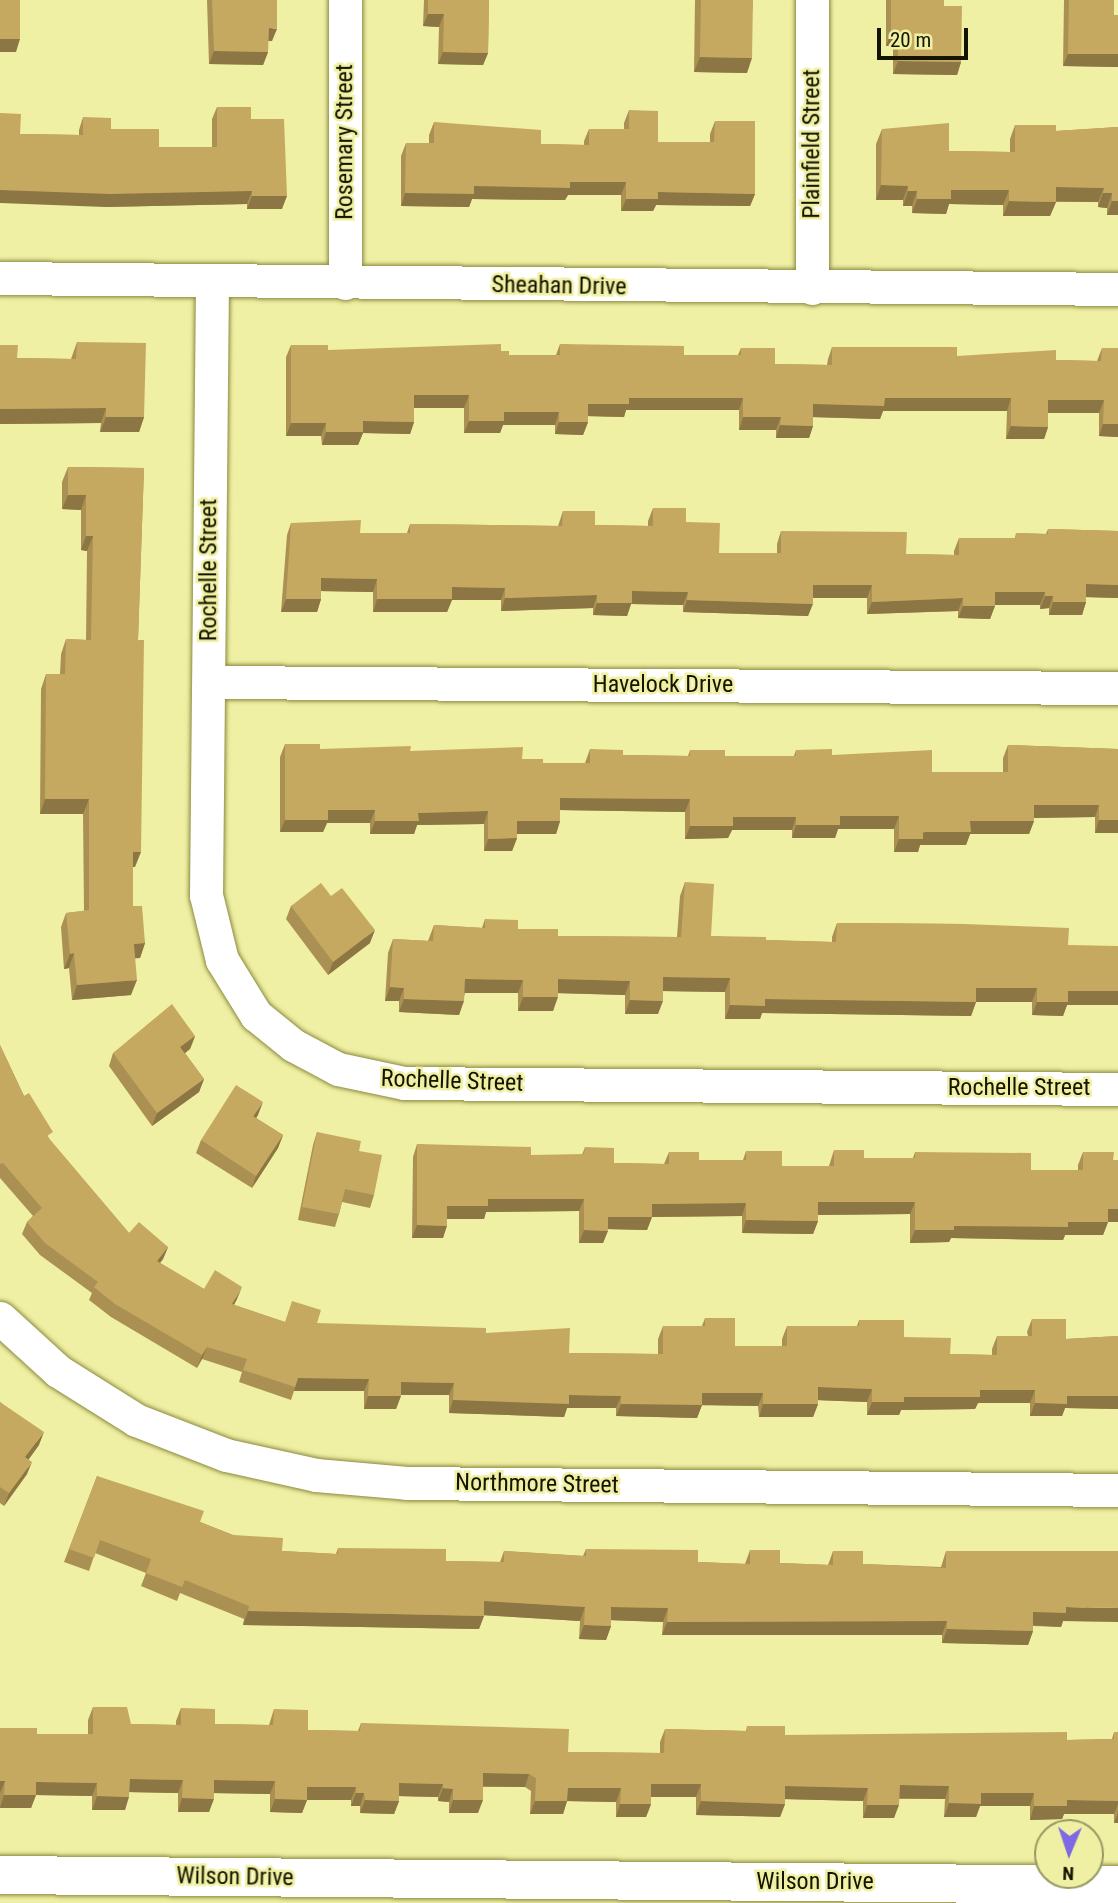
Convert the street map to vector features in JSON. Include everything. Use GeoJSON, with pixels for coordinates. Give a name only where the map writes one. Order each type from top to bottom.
{"type":"FeatureCollection","features":[{"type":"Feature","properties":{"kind":"street","name":"Rosemary Street"},"geometry":{"type":"LineString","coordinates":[[345,0],[345,283]]}},
{"type":"Feature","properties":{"kind":"street","name":"Plainfield Street"},"geometry":{"type":"LineString","coordinates":[[812,0],[812,288]]}},
{"type":"Feature","properties":{"kind":"street","name":"Sheahan Drive"},"geometry":{"type":"LineString","coordinates":[[0,278],[1118,289]]}},
{"type":"Feature","properties":{"kind":"street","name":"Rochelle Street"},"geometry":{"type":"LineString","coordinates":[[212,282],[206,895],[214,940],[234,985],[256,1015],[293,1045],[338,1069],[404,1083],[1118,1088]]}},
{"type":"Feature","properties":{"kind":"street","name":"Havelock Drive"},"geometry":{"type":"LineString","coordinates":[[208,681],[1118,688]]}},
{"type":"Feature","properties":{"kind":"street","name":"Northmore Street"},"geometry":{"type":"LineString","coordinates":[[0,1318],[58,1371],[136,1420],[226,1455],[316,1475],[407,1483],[1118,1490]]}},
{"type":"Feature","properties":{"kind":"street","name":"Wilson Drive"},"geometry":{"type":"LineString","coordinates":[[0,1875],[554,1892],[1118,1885]]}},
{"type":"Feature","properties":{"kind":"building"},"geometry":{"type":"Polygon","coordinates":[[[0,0],[20,0],[20,39],[0,39],[0,0]]]}},
{"type":"Feature","properties":{"kind":"building"},"geometry":{"type":"Polygon","coordinates":[[[212,0],[277,0],[277,29],[269,28],[268,52],[214,51],[212,0]]]}},
{"type":"Feature","properties":{"kind":"building"},"geometry":{"type":"Polygon","coordinates":[[[428,0],[489,0],[488,53],[443,52],[444,14],[428,14],[428,0]]]}},
{"type":"Feature","properties":{"kind":"building"},"geometry":{"type":"Polygon","coordinates":[[[701,0],[753,0],[752,58],[700,57],[701,0]]]}},
{"type":"Feature","properties":{"kind":"building"},"geometry":{"type":"Polygon","coordinates":[[[891,0],[944,0],[944,6],[962,6],[961,62],[898,61],[898,33],[891,33],[891,0]]]}},
{"type":"Feature","properties":{"kind":"building"},"geometry":{"type":"Polygon","coordinates":[[[1069,0],[1114,0],[1114,15],[1118,15],[1118,54],[1068,54],[1069,0]]]}},
{"type":"Feature","properties":{"kind":"building"},"geometry":{"type":"Polygon","coordinates":[[[217,107],[251,107],[251,119],[284,119],[287,196],[252,196],[252,191],[110,194],[0,190],[0,113],[21,114],[20,134],[83,135],[83,117],[111,118],[111,129],[159,129],[159,147],[217,147],[217,107]]]}},
{"type":"Feature","properties":{"kind":"building"},"geometry":{"type":"Polygon","coordinates":[[[629,110],[658,111],[658,142],[714,142],[715,121],[755,121],[755,194],[658,192],[658,199],[626,199],[626,182],[570,182],[570,188],[474,186],[474,194],[405,193],[406,143],[434,143],[434,122],[541,130],[541,144],[589,145],[589,129],[629,129],[629,110]]]}},
{"type":"Feature","properties":{"kind":"building"},"geometry":{"type":"Polygon","coordinates":[[[949,123],[949,151],[1015,152],[1015,125],[1056,125],[1056,131],[1118,127],[1118,201],[1112,201],[1112,193],[1103,193],[1104,188],[1056,187],[1056,202],[1009,201],[1009,190],[951,190],[951,199],[917,199],[917,191],[908,191],[908,186],[881,185],[882,129],[949,123]]]}},
{"type":"Feature","properties":{"kind":"building"},"geometry":{"type":"Polygon","coordinates":[[[77,342],[146,343],[144,417],[106,417],[106,408],[0,409],[0,345],[18,345],[17,358],[76,359],[77,342]]]}},
{"type":"Feature","properties":{"kind":"building"},"geometry":{"type":"Polygon","coordinates":[[[501,344],[501,351],[509,351],[509,355],[560,355],[560,344],[684,346],[684,355],[741,355],[741,348],[775,348],[775,364],[832,365],[832,347],[957,347],[957,356],[1056,350],[1056,360],[1101,361],[1102,348],[1118,348],[1118,424],[1103,424],[1104,400],[1048,400],[1048,427],[1011,426],[1011,398],[885,398],[884,406],[813,404],[813,426],[780,425],[781,417],[743,417],[743,398],[629,398],[629,404],[588,404],[588,422],[559,422],[559,412],[504,412],[504,421],[469,421],[469,395],[414,395],[414,422],[363,421],[363,432],[326,432],[326,423],[291,423],[291,345],[328,345],[328,350],[501,344]]]}},
{"type":"Feature","properties":{"kind":"building"},"geometry":{"type":"Polygon","coordinates":[[[68,467],[144,468],[138,640],[144,640],[141,852],[133,852],[133,906],[142,906],[145,943],[134,944],[137,980],[77,985],[74,953],[70,954],[66,913],[89,910],[89,799],[45,799],[46,674],[65,674],[66,639],[91,640],[93,536],[86,536],[86,495],[68,495],[68,467]]]}},
{"type":"Feature","properties":{"kind":"building"},"geometry":{"type":"Polygon","coordinates":[[[653,508],[686,508],[686,522],[720,523],[719,553],[781,553],[781,531],[907,532],[906,554],[959,555],[959,538],[1016,538],[1016,533],[1048,534],[1048,529],[1118,531],[1118,585],[1086,584],[1086,602],[1053,602],[1053,596],[1045,596],[1045,592],[995,592],[995,606],[963,606],[963,598],[872,602],[872,585],[813,585],[813,604],[687,600],[688,592],[632,591],[632,603],[597,603],[597,595],[505,598],[505,588],[452,587],[452,599],[377,599],[377,579],[321,578],[321,599],[286,599],[291,523],[361,520],[360,533],[410,533],[410,524],[562,526],[563,511],[595,511],[595,525],[653,526],[653,508]]]}},
{"type":"Feature","properties":{"kind":"building"},"geometry":{"type":"Polygon","coordinates":[[[285,744],[320,744],[320,749],[411,746],[410,751],[523,747],[522,759],[543,759],[543,763],[590,763],[590,749],[623,750],[623,755],[690,756],[690,750],[725,750],[725,756],[796,756],[796,750],[832,749],[832,755],[932,750],[932,772],[1008,772],[1008,745],[1118,749],[1118,820],[1099,820],[1099,805],[1034,805],[1034,821],[970,821],[971,832],[923,832],[923,839],[899,839],[899,816],[840,816],[840,825],[796,825],[796,817],[733,817],[733,826],[690,826],[690,799],[560,798],[560,821],[517,821],[517,838],[488,839],[488,811],[418,813],[419,821],[375,821],[375,810],[328,810],[328,820],[285,820],[285,744]]]}},
{"type":"Feature","properties":{"kind":"building"},"geometry":{"type":"Polygon","coordinates":[[[685,882],[714,884],[711,936],[836,942],[837,923],[1069,928],[1068,945],[1118,946],[1118,991],[1068,991],[1068,1002],[1037,1002],[1037,988],[976,988],[976,1002],[765,999],[765,1006],[730,1005],[730,978],[663,977],[663,1001],[630,1000],[630,981],[558,979],[558,997],[523,997],[523,980],[465,979],[464,1001],[404,999],[404,988],[390,987],[393,939],[433,941],[434,925],[485,928],[485,919],[518,920],[518,929],[558,929],[558,936],[681,937],[685,882]]]}},
{"type":"Feature","properties":{"kind":"building"},"geometry":{"type":"Polygon","coordinates":[[[321,883],[331,896],[342,888],[375,930],[333,962],[291,906],[321,883]]]}},
{"type":"Feature","properties":{"kind":"building"},"geometry":{"type":"Polygon","coordinates":[[[172,1004],[195,1036],[180,1047],[204,1079],[157,1113],[113,1053],[172,1004]]]}},
{"type":"Feature","properties":{"kind":"building"},"geometry":{"type":"Polygon","coordinates":[[[0,1045],[24,1096],[29,1093],[53,1132],[47,1136],[129,1233],[139,1222],[168,1247],[157,1261],[204,1289],[215,1270],[242,1287],[232,1304],[285,1322],[292,1301],[321,1310],[317,1323],[486,1328],[486,1333],[570,1328],[569,1353],[663,1354],[663,1326],[705,1326],[705,1318],[735,1318],[735,1346],[787,1346],[787,1326],[859,1326],[859,1320],[904,1320],[904,1337],[951,1338],[950,1354],[997,1355],[997,1336],[1032,1336],[1032,1319],[1066,1319],[1066,1339],[1118,1336],[1118,1396],[1067,1396],[1067,1404],[1035,1403],[1035,1390],[980,1390],[980,1397],[904,1397],[904,1402],[872,1402],[872,1389],[818,1387],[818,1404],[763,1404],[763,1393],[702,1393],[702,1405],[621,1404],[621,1396],[569,1395],[569,1404],[453,1400],[454,1383],[401,1382],[401,1396],[368,1396],[369,1379],[298,1378],[295,1387],[243,1370],[247,1359],[207,1347],[202,1355],[115,1304],[94,1287],[98,1282],[45,1243],[27,1222],[42,1208],[3,1163],[0,1164],[0,1045]]]}},
{"type":"Feature","properties":{"kind":"building"},"geometry":{"type":"Polygon","coordinates":[[[236,1085],[263,1102],[253,1116],[283,1135],[256,1176],[201,1140],[236,1085]]]}},
{"type":"Feature","properties":{"kind":"building"},"geometry":{"type":"Polygon","coordinates":[[[317,1132],[361,1141],[359,1151],[382,1155],[374,1195],[345,1189],[339,1214],[302,1207],[317,1132]]]}},
{"type":"Feature","properties":{"kind":"building"},"geometry":{"type":"Polygon","coordinates":[[[417,1144],[531,1147],[531,1155],[584,1154],[585,1147],[614,1148],[614,1163],[669,1164],[669,1152],[699,1152],[699,1160],[746,1160],[746,1151],[782,1151],[782,1166],[834,1166],[834,1150],[864,1150],[864,1158],[915,1158],[915,1152],[1031,1153],[1031,1170],[1083,1170],[1083,1152],[1114,1152],[1113,1160],[1118,1160],[1118,1209],[1108,1209],[1108,1222],[1068,1222],[1068,1227],[954,1226],[954,1230],[915,1230],[915,1202],[818,1202],[818,1221],[746,1220],[746,1203],[652,1204],[652,1217],[608,1217],[608,1231],[584,1230],[584,1199],[488,1199],[488,1206],[447,1206],[447,1226],[417,1225],[417,1144]]]}},
{"type":"Feature","properties":{"kind":"building"},"geometry":{"type":"Polygon","coordinates":[[[0,1402],[44,1432],[25,1457],[32,1462],[9,1493],[0,1487],[0,1402]]]}},
{"type":"Feature","properties":{"kind":"building"},"geometry":{"type":"Polygon","coordinates":[[[97,1476],[204,1511],[200,1522],[233,1535],[283,1538],[282,1551],[338,1554],[338,1548],[446,1549],[446,1561],[504,1562],[504,1551],[586,1556],[586,1549],[698,1550],[698,1562],[750,1564],[750,1550],[780,1550],[780,1563],[833,1565],[833,1551],[863,1551],[863,1564],[946,1568],[946,1551],[1118,1551],[1118,1608],[1066,1607],[1066,1613],[1033,1612],[1033,1631],[947,1629],[947,1621],[667,1622],[668,1608],[611,1607],[611,1626],[584,1625],[585,1607],[484,1601],[484,1616],[248,1611],[249,1606],[185,1580],[182,1587],[146,1573],[151,1559],[100,1540],[94,1558],[69,1549],[97,1476]]]}},
{"type":"Feature","properties":{"kind":"building"},"geometry":{"type":"Polygon","coordinates":[[[93,1707],[127,1707],[131,1724],[181,1725],[181,1708],[215,1709],[215,1724],[273,1725],[274,1709],[308,1710],[308,1730],[360,1731],[361,1723],[569,1729],[568,1752],[664,1753],[665,1729],[747,1731],[747,1726],[785,1726],[785,1735],[1067,1732],[1067,1740],[1114,1739],[1114,1732],[1118,1732],[1118,1801],[1067,1800],[1067,1806],[1034,1806],[1034,1793],[981,1793],[981,1804],[949,1803],[949,1786],[900,1785],[899,1805],[867,1805],[868,1788],[785,1786],[785,1804],[701,1801],[701,1784],[651,1784],[651,1804],[620,1804],[621,1788],[568,1788],[567,1801],[535,1801],[536,1778],[529,1774],[483,1773],[483,1800],[453,1800],[453,1789],[443,1788],[443,1784],[399,1783],[399,1801],[365,1800],[364,1793],[356,1793],[356,1787],[307,1787],[307,1800],[275,1799],[275,1781],[214,1780],[214,1799],[182,1798],[183,1780],[130,1779],[129,1797],[97,1796],[97,1783],[36,1782],[36,1795],[4,1795],[5,1781],[0,1781],[0,1728],[37,1728],[37,1734],[93,1734],[93,1707]]]}}]}
